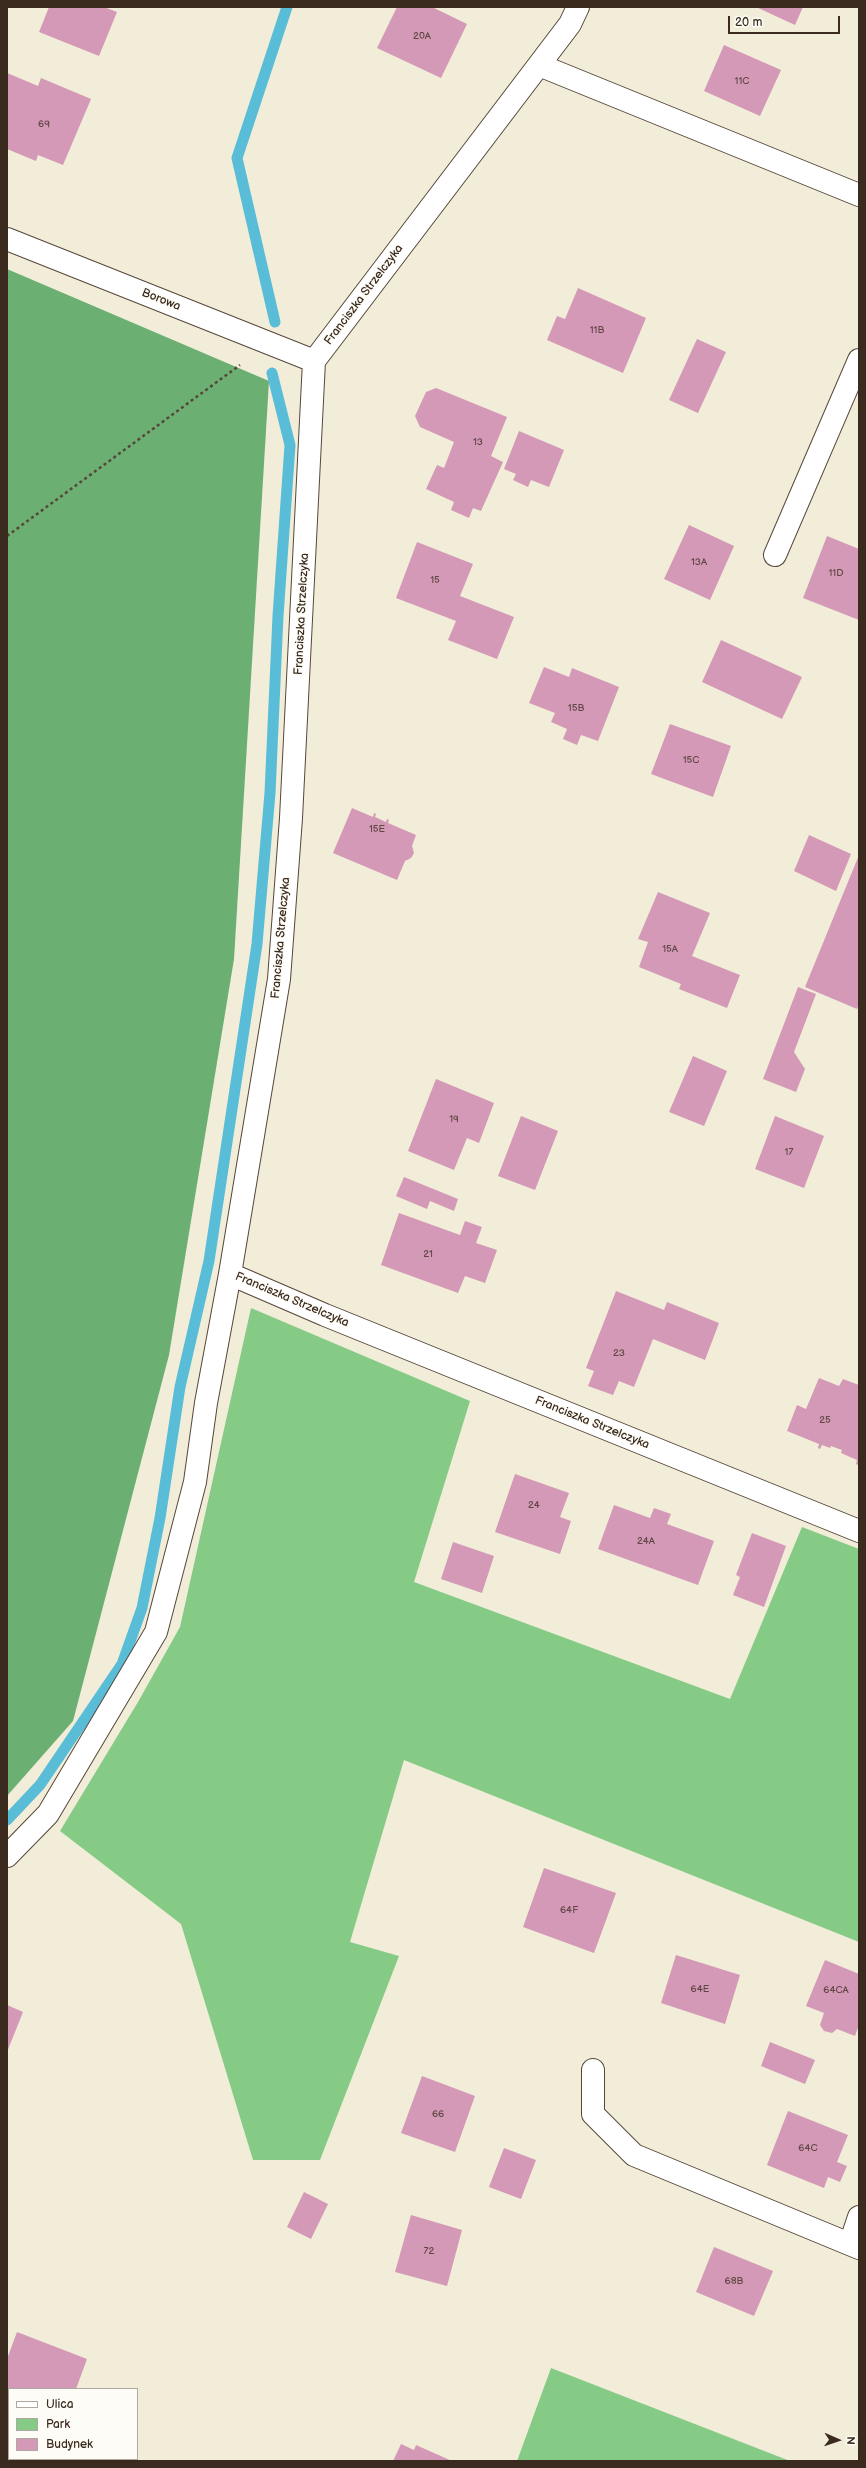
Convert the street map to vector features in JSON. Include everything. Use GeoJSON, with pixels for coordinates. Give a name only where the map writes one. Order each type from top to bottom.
{"type":"FeatureCollection","features":[{"type":"Feature","properties":{"kind":"street","name":"Franciszka Strzelczyka"},"geometry":{"type":"LineString","coordinates":[[578,7],[570,24],[314,361],[291,818],[279,979],[230,1274],[332,1318],[859,1531]]}},
{"type":"Feature","properties":{"kind":"street"},"geometry":{"type":"LineString","coordinates":[[539,65],[859,195]]}},
{"type":"Feature","properties":{"kind":"street","name":"Borowa"},"geometry":{"type":"LineString","coordinates":[[7,239],[314,361]]}},
{"type":"Feature","properties":{"kind":"street"},"geometry":{"type":"LineString","coordinates":[[775,555],[859,360]]}},
{"type":"Feature","properties":{"kind":"street"},"geometry":{"type":"LineString","coordinates":[[7,1856],[48,1814],[156,1632],[195,1482],[206,1403],[230,1274]]}},
{"type":"Feature","properties":{"kind":"street"},"geometry":{"type":"LineString","coordinates":[[593,2070],[593,2114],[634,2155],[854,2246],[859,2217]]}},
{"type":"Feature","properties":{"kind":"path"},"geometry":{"type":"LineString","coordinates":[[7,536],[269,343]]}},
{"type":"Feature","properties":{"kind":"green space"},"geometry":{"type":"Polygon","coordinates":[[[7,269],[269,381],[234,959],[169,1355],[73,1721],[7,1796],[7,269]]]}},
{"type":"Feature","properties":{"kind":"green space"},"geometry":{"type":"Polygon","coordinates":[[[251,1308],[470,1401],[414,1582],[730,1699],[802,1527],[859,1549],[859,1942],[404,1760],[350,1942],[399,1956],[320,2160],[253,2160],[181,1924],[60,1831],[138,1702],[180,1627],[251,1308]]]}},
{"type":"Feature","properties":{"kind":"green space"},"geometry":{"type":"Polygon","coordinates":[[[551,2368],[790,2461],[517,2461],[551,2368]]]}},
{"type":"Feature","properties":{"kind":"building"},"geometry":{"type":"Polygon","coordinates":[[[49,7],[104,7],[117,12],[99,56],[39,32],[49,7]]]}},
{"type":"Feature","properties":{"kind":"building"},"geometry":{"type":"Polygon","coordinates":[[[397,7],[432,7],[467,24],[441,78],[377,48],[397,7]]]}},
{"type":"Feature","properties":{"kind":"building"},"geometry":{"type":"Polygon","coordinates":[[[756,7],[803,7],[795,25],[756,7]]]}},
{"type":"Feature","properties":{"kind":"building"},"geometry":{"type":"Polygon","coordinates":[[[724,45],[781,70],[760,116],[704,91],[724,45]]]}},
{"type":"Feature","properties":{"kind":"building"},"geometry":{"type":"Polygon","coordinates":[[[7,73],[38,86],[41,78],[91,99],[63,165],[38,155],[36,161],[7,149],[7,73]]]}},
{"type":"Feature","properties":{"kind":"building"},"geometry":{"type":"Polygon","coordinates":[[[578,288],[646,318],[623,373],[547,340],[557,316],[565,319],[578,288]]]}},
{"type":"Feature","properties":{"kind":"building"},"geometry":{"type":"Polygon","coordinates":[[[697,339],[726,352],[698,413],[669,400],[697,339]]]}},
{"type":"Feature","properties":{"kind":"building"},"geometry":{"type":"Polygon","coordinates":[[[436,388],[507,417],[491,456],[503,462],[481,511],[473,508],[469,518],[451,510],[454,502],[426,489],[437,465],[444,468],[454,442],[420,427],[415,416],[426,392],[436,388]]]}},
{"type":"Feature","properties":{"kind":"building"},"geometry":{"type":"Polygon","coordinates":[[[519,431],[564,450],[549,487],[531,480],[528,487],[513,480],[516,474],[504,469],[519,431]]]}},
{"type":"Feature","properties":{"kind":"building"},"geometry":{"type":"Polygon","coordinates":[[[689,525],[734,546],[710,600],[664,579],[689,525]]]}},
{"type":"Feature","properties":{"kind":"building"},"geometry":{"type":"Polygon","coordinates":[[[827,536],[859,549],[859,620],[803,598],[827,536]]]}},
{"type":"Feature","properties":{"kind":"building"},"geometry":{"type":"Polygon","coordinates":[[[417,542],[473,564],[460,596],[514,617],[497,659],[448,640],[456,621],[396,598],[417,542]]]}},
{"type":"Feature","properties":{"kind":"building"},"geometry":{"type":"Polygon","coordinates":[[[721,640],[802,677],[782,719],[702,682],[721,640]]]}},
{"type":"Feature","properties":{"kind":"building"},"geometry":{"type":"Polygon","coordinates":[[[544,667],[569,677],[572,668],[619,687],[598,741],[581,735],[577,745],[563,739],[567,729],[551,722],[555,713],[529,703],[544,667]]]}},
{"type":"Feature","properties":{"kind":"building"},"geometry":{"type":"Polygon","coordinates":[[[670,724],[731,746],[713,797],[651,774],[670,724]]]}},
{"type":"Feature","properties":{"kind":"building"},"geometry":{"type":"Polygon","coordinates":[[[352,808],[373,817],[374,813],[376,814],[375,817],[386,822],[387,819],[389,820],[388,823],[416,835],[412,846],[414,853],[411,858],[405,861],[397,880],[333,853],[352,808]]]}},
{"type":"Feature","properties":{"kind":"building"},"geometry":{"type":"Polygon","coordinates":[[[809,835],[851,854],[836,891],[794,871],[809,835]]]}},
{"type":"Feature","properties":{"kind":"building"},"geometry":{"type":"Polygon","coordinates":[[[859,855],[859,1004],[857,1009],[805,987],[859,855]]]}},
{"type":"Feature","properties":{"kind":"building"},"geometry":{"type":"Polygon","coordinates":[[[658,892],[710,913],[692,956],[740,975],[727,1008],[679,989],[681,984],[639,967],[648,942],[638,939],[658,892]]]}},
{"type":"Feature","properties":{"kind":"building"},"geometry":{"type":"Polygon","coordinates":[[[798,987],[816,994],[794,1052],[805,1069],[796,1092],[763,1079],[798,987]]]}},
{"type":"Feature","properties":{"kind":"building"},"geometry":{"type":"Polygon","coordinates":[[[693,1056],[727,1071],[704,1126],[669,1112],[693,1056]]]}},
{"type":"Feature","properties":{"kind":"building"},"geometry":{"type":"Polygon","coordinates":[[[436,1079],[494,1103],[479,1143],[467,1138],[454,1170],[408,1151],[436,1079]]]}},
{"type":"Feature","properties":{"kind":"building"},"geometry":{"type":"Polygon","coordinates":[[[521,1116],[558,1131],[535,1190],[498,1176],[521,1116]]]}},
{"type":"Feature","properties":{"kind":"building"},"geometry":{"type":"Polygon","coordinates":[[[775,1116],[824,1136],[804,1188],[755,1169],[775,1116]]]}},
{"type":"Feature","properties":{"kind":"building"},"geometry":{"type":"Polygon","coordinates":[[[404,1177],[458,1199],[454,1211],[430,1201],[427,1209],[396,1196],[404,1177]]]}},
{"type":"Feature","properties":{"kind":"building"},"geometry":{"type":"Polygon","coordinates":[[[399,1213],[460,1235],[465,1221],[482,1227],[476,1243],[497,1250],[485,1283],[465,1276],[458,1293],[381,1265],[399,1213]]]}},
{"type":"Feature","properties":{"kind":"building"},"geometry":{"type":"Polygon","coordinates":[[[616,1291],[664,1310],[667,1302],[719,1323],[705,1360],[653,1339],[634,1387],[619,1381],[613,1395],[588,1386],[594,1371],[586,1368],[616,1291]]]}},
{"type":"Feature","properties":{"kind":"building"},"geometry":{"type":"Polygon","coordinates":[[[819,1378],[839,1386],[843,1379],[859,1385],[858,1465],[856,1464],[857,1460],[841,1453],[842,1450],[831,1446],[830,1448],[822,1445],[820,1449],[818,1448],[819,1444],[787,1431],[797,1405],[806,1409],[819,1378]]]}},
{"type":"Feature","properties":{"kind":"building"},"geometry":{"type":"Polygon","coordinates":[[[515,1474],[569,1493],[560,1517],[571,1521],[560,1554],[495,1532],[515,1474]]]}},
{"type":"Feature","properties":{"kind":"building"},"geometry":{"type":"Polygon","coordinates":[[[614,1505],[650,1518],[654,1508],[671,1514],[667,1524],[714,1541],[698,1585],[598,1549],[614,1505]]]}},
{"type":"Feature","properties":{"kind":"building"},"geometry":{"type":"Polygon","coordinates":[[[752,1533],[786,1546],[764,1607],[733,1595],[740,1577],[736,1575],[752,1533]]]}},
{"type":"Feature","properties":{"kind":"building"},"geometry":{"type":"Polygon","coordinates":[[[453,1542],[494,1556],[482,1593],[441,1579],[453,1542]]]}},
{"type":"Feature","properties":{"kind":"building"},"geometry":{"type":"Polygon","coordinates":[[[544,1868],[616,1893],[594,1953],[523,1927],[544,1868]]]}},
{"type":"Feature","properties":{"kind":"building"},"geometry":{"type":"Polygon","coordinates":[[[676,1955],[740,1975],[725,2024],[661,2003],[676,1955]]]}},
{"type":"Feature","properties":{"kind":"building"},"geometry":{"type":"Polygon","coordinates":[[[825,1960],[859,1974],[859,2025],[855,2036],[837,2029],[832,2033],[824,2031],[820,2025],[824,2013],[806,2006],[825,1960]]]}},
{"type":"Feature","properties":{"kind":"building"},"geometry":{"type":"Polygon","coordinates":[[[7,2005],[23,2012],[7,2052],[7,2005]]]}},
{"type":"Feature","properties":{"kind":"building"},"geometry":{"type":"Polygon","coordinates":[[[770,2042],[815,2060],[805,2084],[761,2066],[770,2042]]]}},
{"type":"Feature","properties":{"kind":"building"},"geometry":{"type":"Polygon","coordinates":[[[422,2076],[475,2096],[455,2152],[401,2133],[422,2076]]]}},
{"type":"Feature","properties":{"kind":"building"},"geometry":{"type":"Polygon","coordinates":[[[788,2111],[848,2135],[837,2162],[847,2166],[840,2182],[828,2177],[824,2188],[767,2165],[788,2111]]]}},
{"type":"Feature","properties":{"kind":"building"},"geometry":{"type":"Polygon","coordinates":[[[504,2148],[536,2160],[521,2199],[489,2187],[504,2148]]]}},
{"type":"Feature","properties":{"kind":"building"},"geometry":{"type":"Polygon","coordinates":[[[304,2192],[328,2204],[311,2239],[287,2227],[304,2192]]]}},
{"type":"Feature","properties":{"kind":"building"},"geometry":{"type":"Polygon","coordinates":[[[411,2215],[462,2230],[447,2286],[395,2272],[411,2215]]]}},
{"type":"Feature","properties":{"kind":"building"},"geometry":{"type":"Polygon","coordinates":[[[714,2247],[773,2271],[754,2316],[696,2292],[714,2247]]]}},
{"type":"Feature","properties":{"kind":"building"},"geometry":{"type":"Polygon","coordinates":[[[17,2332],[87,2359],[76,2388],[8,2388],[8,2422],[7,2359],[17,2332]]]}},
{"type":"Feature","properties":{"kind":"building"},"geometry":{"type":"Polygon","coordinates":[[[401,2444],[414,2450],[416,2445],[452,2461],[393,2461],[401,2444]]]}},
{"type":"Feature","properties":{"kind":"waterway"},"geometry":{"type":"LineString","coordinates":[[275,322],[237,158],[287,7]]}},
{"type":"Feature","properties":{"kind":"waterway"},"geometry":{"type":"LineString","coordinates":[[7,1820],[40,1785],[122,1664],[142,1608],[160,1518],[180,1387],[209,1261],[257,944],[270,793],[278,616],[290,445],[272,373]]}}]}
